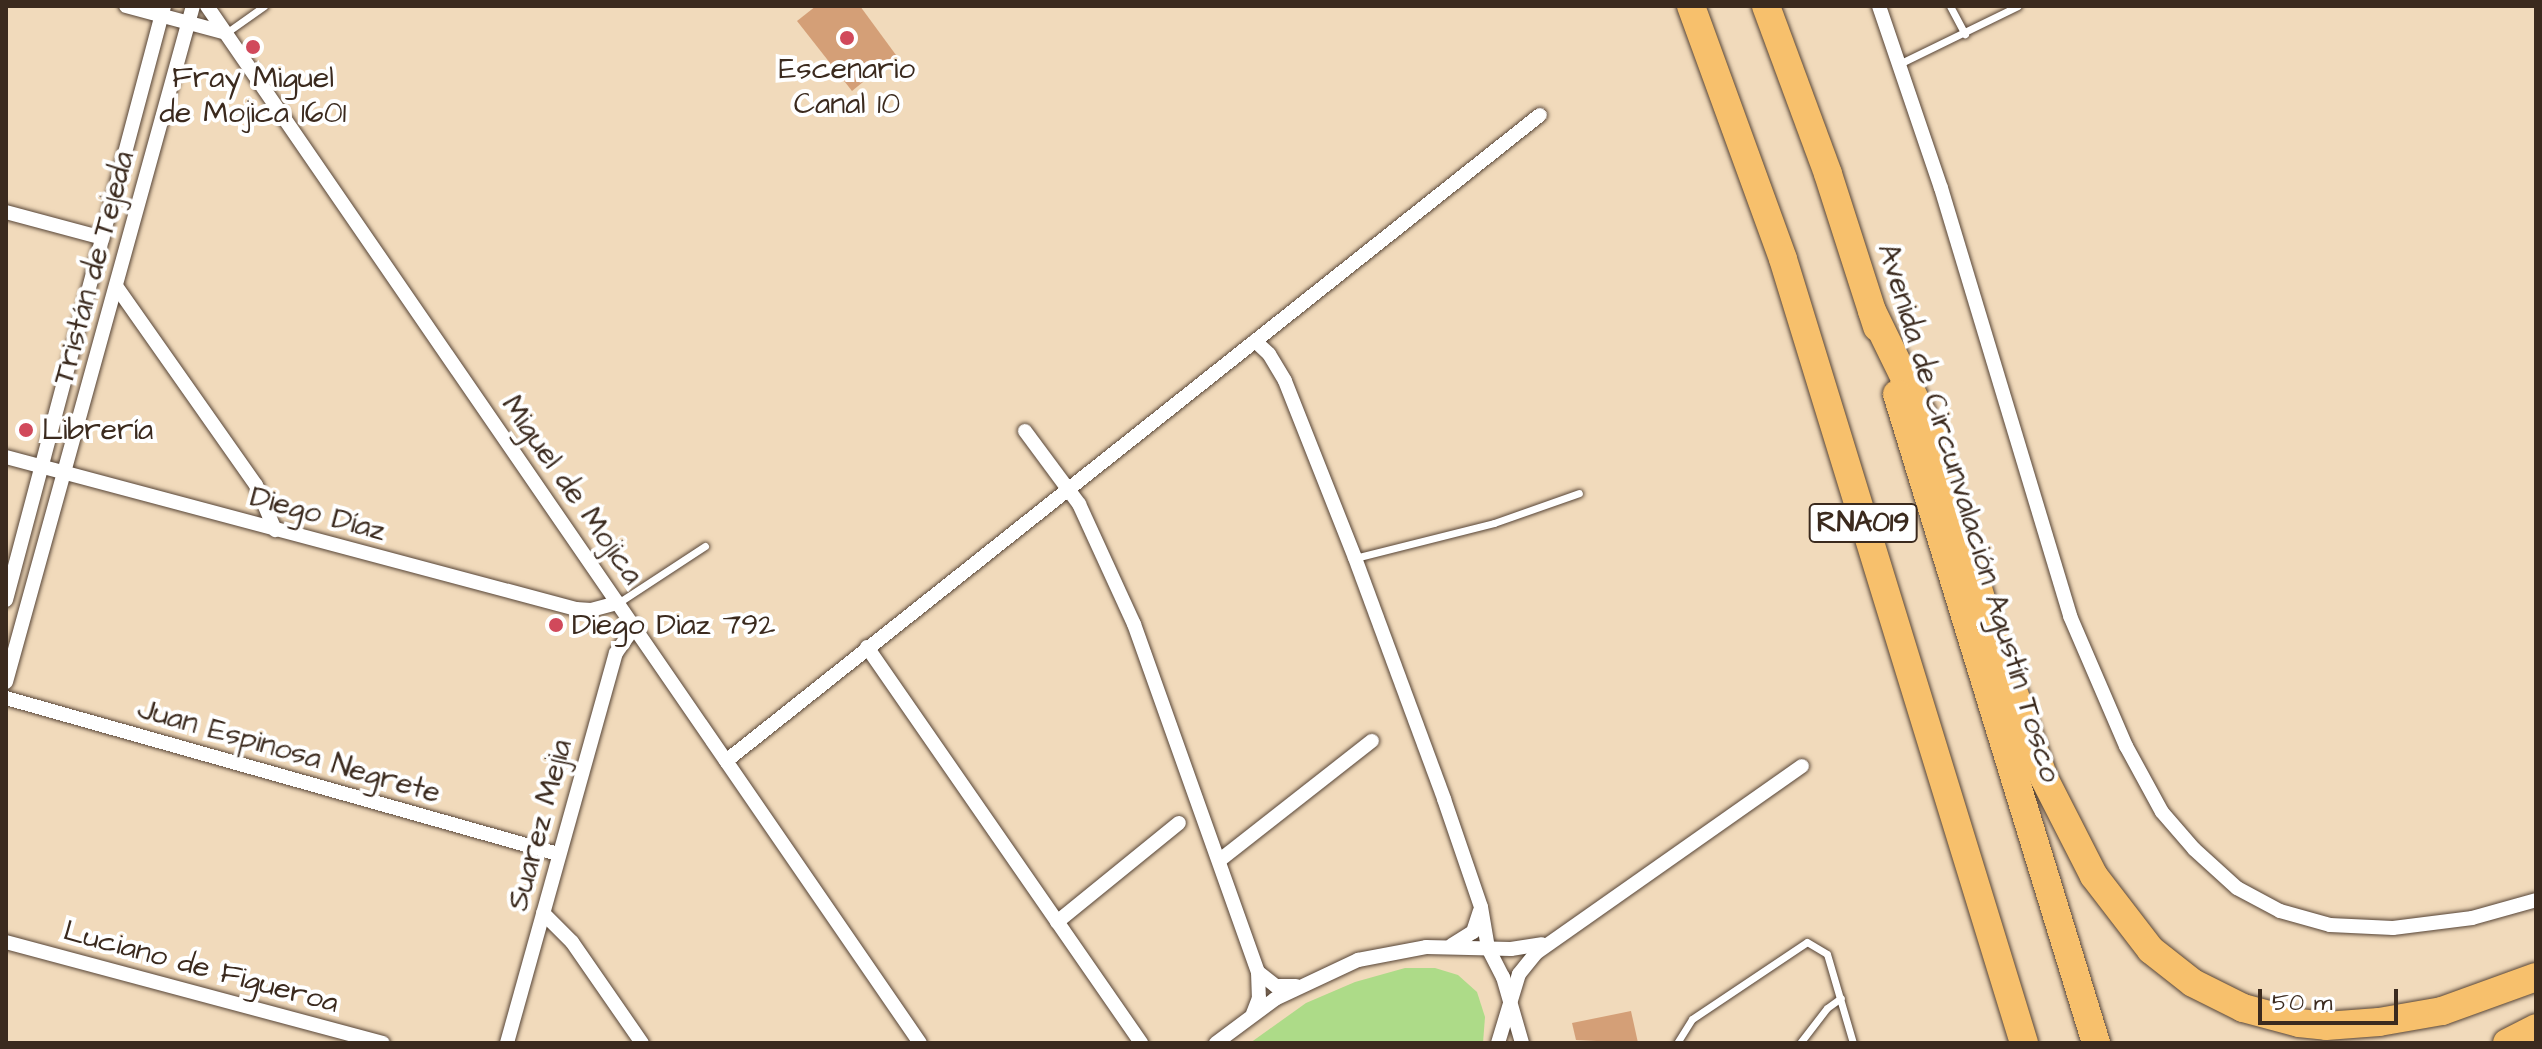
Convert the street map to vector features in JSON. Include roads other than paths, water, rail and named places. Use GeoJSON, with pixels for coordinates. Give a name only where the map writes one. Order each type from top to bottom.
{"type":"FeatureCollection","features":[{"type":"Feature","properties":{"kind":"highway","name":"RNA019"},"geometry":{"type":"LineString","coordinates":[[1691,6],[1758,181],[1792,284],[2024,1043]]}},
{"type":"Feature","properties":{"kind":"highway","name":"Avenida de Circunvalación Agustín Tosco"},"geometry":{"type":"LineString","coordinates":[[1766,6],[1828,174],[1872,311],[2096,1043]]}},
{"type":"Feature","properties":{"kind":"highway"},"geometry":{"type":"LineString","coordinates":[[1872,311],[1932,434],[2011,690],[2044,778],[2094,876],[2151,950],[2193,983],[2243,1008],[2299,1023],[2326,1026],[2379,1022],[2442,1011],[2536,977]]}},
{"type":"Feature","properties":{"kind":"highway"},"geometry":{"type":"LineString","coordinates":[[2507,1043],[2536,1028]]}},
{"type":"Feature","properties":{"kind":"street"},"geometry":{"type":"LineString","coordinates":[[126,6],[163,11],[187,22],[226,33]]}},
{"type":"Feature","properties":{"kind":"street","name":"Tristán de Tejeda"},"geometry":{"type":"LineString","coordinates":[[6,682],[193,6]]}},
{"type":"Feature","properties":{"kind":"street","name":"Miguel de Mojica"},"geometry":{"type":"LineString","coordinates":[[207,6],[920,1043]]}},
{"type":"Feature","properties":{"kind":"street"},"geometry":{"type":"LineString","coordinates":[[1879,6],[1941,188],[2070,616],[2126,746],[2162,812],[2194,849],[2237,888],[2280,911],[2330,925],[2393,928],[2472,918],[2536,900]]}},
{"type":"Feature","properties":{"kind":"street","name":"Tristán de Tejeda"},"geometry":{"type":"LineString","coordinates":[[6,600],[44,468],[163,11]]}},
{"type":"Feature","properties":{"kind":"street"},"geometry":{"type":"LineString","coordinates":[[726,761],[1540,115]]}},
{"type":"Feature","properties":{"kind":"street"},"geometry":{"type":"LineString","coordinates":[[6,212],[103,238]]}},
{"type":"Feature","properties":{"kind":"street"},"geometry":{"type":"LineString","coordinates":[[116,286],[256,485],[275,530]]}},
{"type":"Feature","properties":{"kind":"street"},"geometry":{"type":"LineString","coordinates":[[1255,341],[1269,354],[1285,381],[1355,558],[1481,907],[1488,948],[1503,977],[1509,1007],[1522,1043]]}},
{"type":"Feature","properties":{"kind":"street"},"geometry":{"type":"LineString","coordinates":[[1025,431],[1068,487],[1087,519],[1134,624],[1258,972],[1259,998],[1253,1014]]}},
{"type":"Feature","properties":{"kind":"street","name":"Diego Díaz"},"geometry":{"type":"LineString","coordinates":[[6,457],[576,609],[591,610],[618,603]]}},
{"type":"Feature","properties":{"kind":"street","name":"Suarez Mejia"},"geometry":{"type":"LineString","coordinates":[[507,1043],[616,653],[634,627]]}},
{"type":"Feature","properties":{"kind":"street"},"geometry":{"type":"LineString","coordinates":[[867,647],[1141,1043]]}},
{"type":"Feature","properties":{"kind":"street","name":"Juan Espinosa Negrete"},"geometry":{"type":"LineString","coordinates":[[6,698],[558,854]]}},
{"type":"Feature","properties":{"kind":"street"},"geometry":{"type":"LineString","coordinates":[[1220,860],[1372,741]]}},
{"type":"Feature","properties":{"kind":"street"},"geometry":{"type":"LineString","coordinates":[[1498,1043],[1526,962],[1553,939],[1802,766]]}},
{"type":"Feature","properties":{"kind":"street"},"geometry":{"type":"LineString","coordinates":[[1057,922],[1179,823]]}},
{"type":"Feature","properties":{"kind":"street"},"geometry":{"type":"LineString","coordinates":[[1449,946],[1473,932],[1481,907]]}},
{"type":"Feature","properties":{"kind":"street"},"geometry":{"type":"LineString","coordinates":[[543,913],[572,942],[642,1043]]}},
{"type":"Feature","properties":{"kind":"street"},"geometry":{"type":"LineString","coordinates":[[1216,1043],[1253,1014],[1300,985],[1382,953],[1449,946],[1531,948],[1553,939]]}},
{"type":"Feature","properties":{"kind":"street","name":"Luciano de Figueroa"},"geometry":{"type":"LineString","coordinates":[[6,942],[383,1043]]}},
{"type":"Feature","properties":{"kind":"street"},"geometry":{"type":"LineString","coordinates":[[1258,972],[1282,988],[1300,985]]}},
{"type":"Feature","properties":{"kind":"lane"},"geometry":{"type":"LineString","coordinates":[[226,33],[264,6]]}},
{"type":"Feature","properties":{"kind":"lane"},"geometry":{"type":"LineString","coordinates":[[1950,6],[1965,34]]}},
{"type":"Feature","properties":{"kind":"lane"},"geometry":{"type":"LineString","coordinates":[[1899,64],[2018,6]]}},
{"type":"Feature","properties":{"kind":"lane"},"geometry":{"type":"LineString","coordinates":[[1355,558],[1494,523],[1579,493]]}},
{"type":"Feature","properties":{"kind":"lane"},"geometry":{"type":"LineString","coordinates":[[618,603],[705,546]]}},
{"type":"Feature","properties":{"kind":"lane"},"geometry":{"type":"LineString","coordinates":[[1677,1043],[1692,1019],[1807,942],[1827,954],[1853,1043]]}},
{"type":"Feature","properties":{"kind":"lane"},"geometry":{"type":"LineString","coordinates":[[1800,1043],[1827,1008],[1841,998]]}},
{"type":"Feature","properties":{"kind":"place","name":"Escenario Canal 10"},"geometry":{"type":"Point","coordinates":[847,38]}},
{"type":"Feature","properties":{"kind":"place","name":"Fray Miguel de Mojica 1601"},"geometry":{"type":"Point","coordinates":[253,47]}},
{"type":"Feature","properties":{"kind":"place","name":"Librería"},"geometry":{"type":"Point","coordinates":[26,430]}},
{"type":"Feature","properties":{"kind":"place","name":"Diego Diaz 792"},"geometry":{"type":"Point","coordinates":[556,625]}}]}
